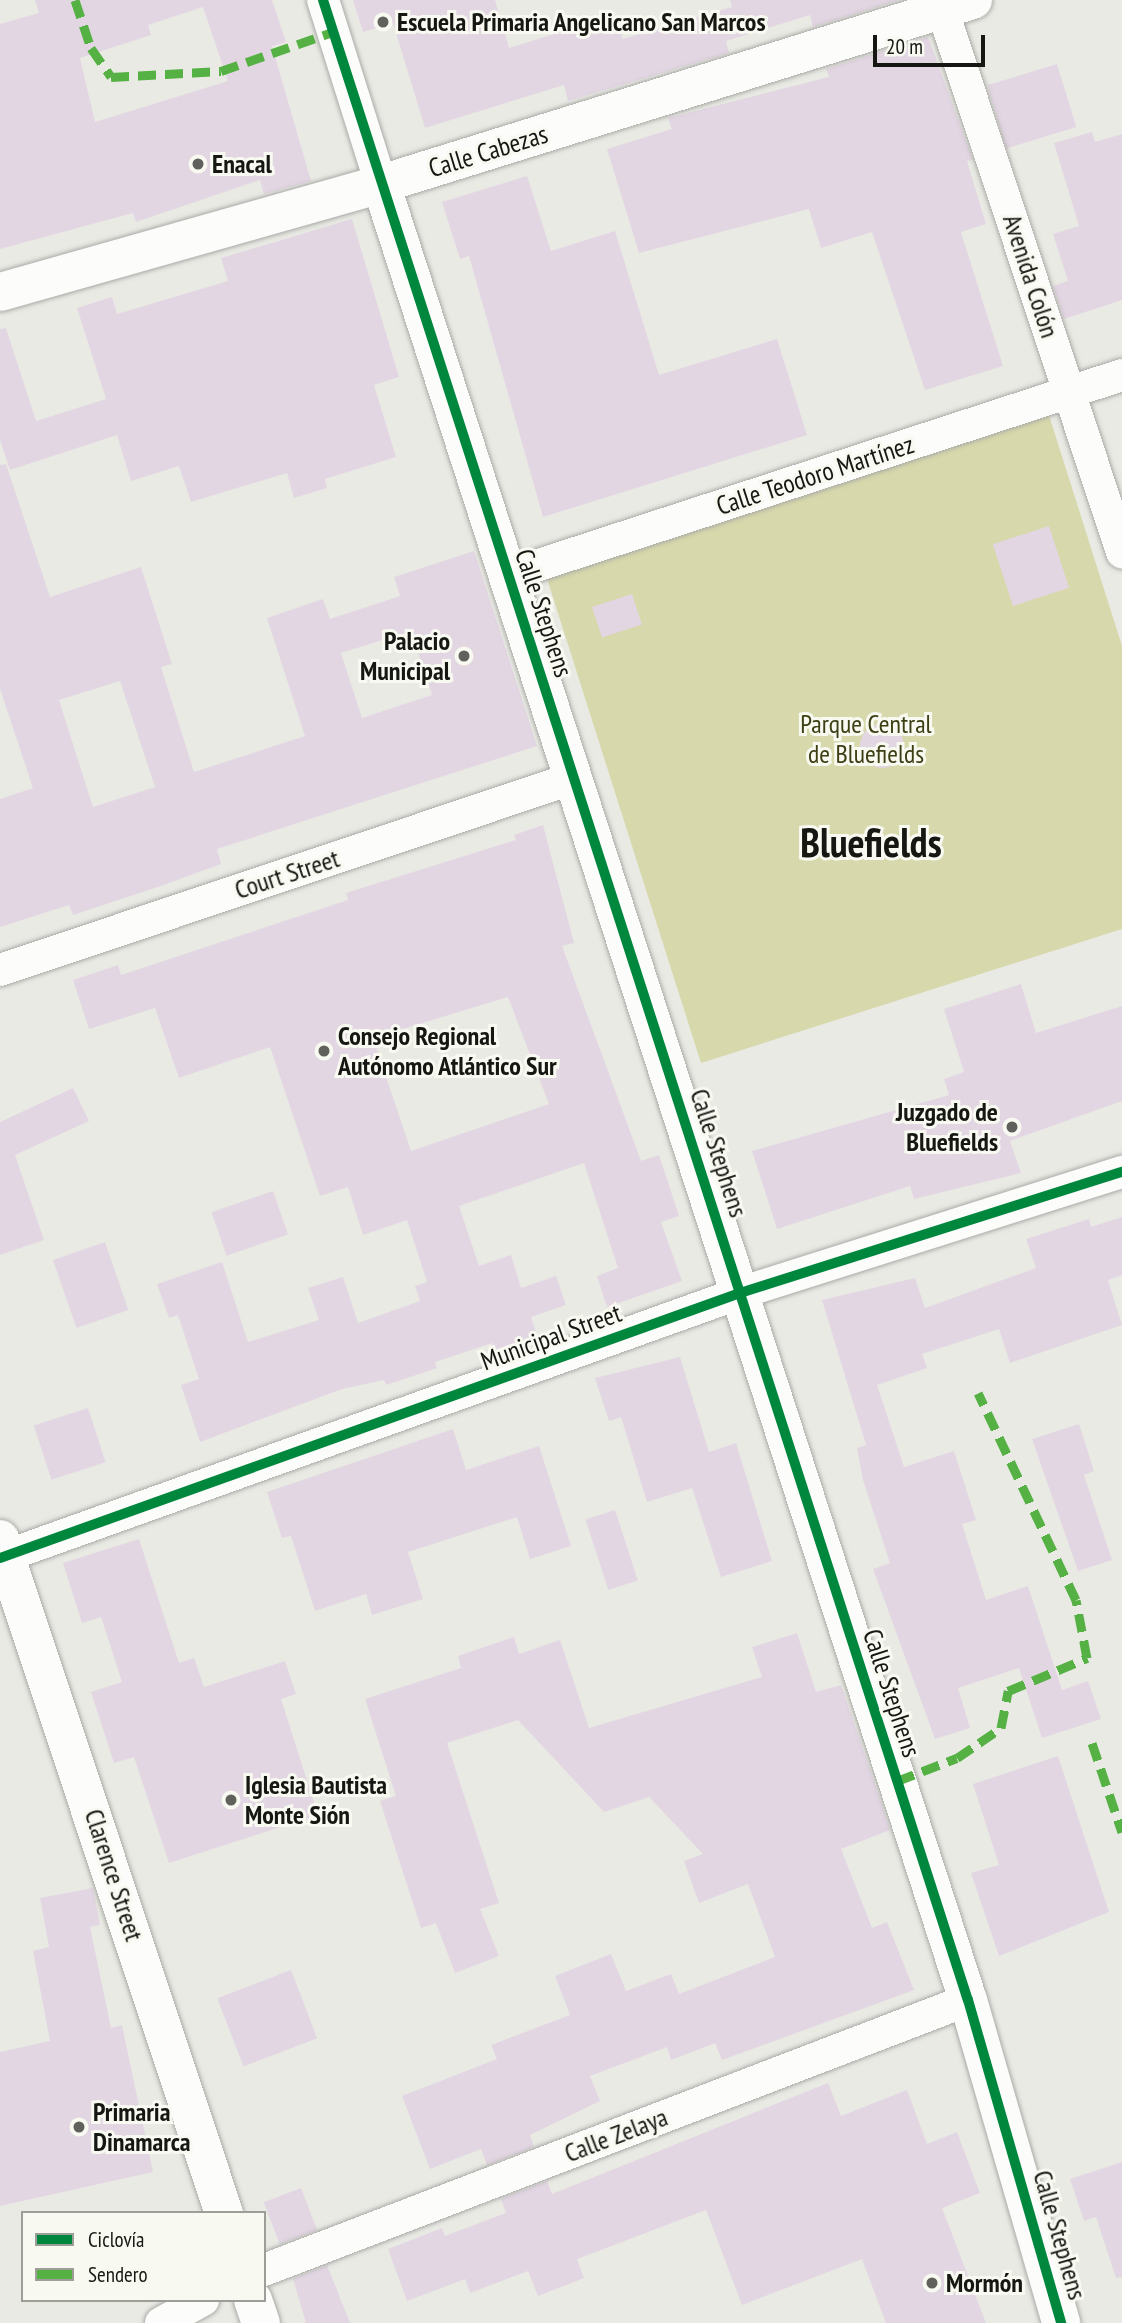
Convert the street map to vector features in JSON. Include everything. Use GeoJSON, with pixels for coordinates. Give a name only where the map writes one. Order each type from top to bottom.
{"type":"FeatureCollection","features":[{"type":"Feature","properties":{"kind":"street","name":"Calle Stephens"},"geometry":{"type":"LineString","coordinates":[[323,0],[968,2000],[1062,2323]]}},
{"type":"Feature","properties":{"kind":"street","name":"Calle Cabezas"},"geometry":{"type":"LineString","coordinates":[[0,292],[382,184],[952,3]]}},
{"type":"Feature","properties":{"kind":"street","name":"Avenida Colón"},"geometry":{"type":"LineString","coordinates":[[952,3],[1070,392],[1122,552]]}},
{"type":"Feature","properties":{"kind":"street","name":"Calle Teodoro Martínez"},"geometry":{"type":"LineString","coordinates":[[508,575],[1122,375]]}},
{"type":"Feature","properties":{"kind":"street","name":"Court Street"},"geometry":{"type":"LineString","coordinates":[[0,970],[574,778]]}},
{"type":"Feature","properties":{"kind":"street","name":"Municipal Street"},"geometry":{"type":"LineString","coordinates":[[2,1551],[740,1293],[1122,1172]]}},
{"type":"Feature","properties":{"kind":"street","name":"Clarence Street"},"geometry":{"type":"LineString","coordinates":[[2,1551],[224,2211]]}},
{"type":"Feature","properties":{"kind":"street","name":"Calle Zelaya"},"geometry":{"type":"LineString","coordinates":[[266,2269],[968,2000]]}},
{"type":"Feature","properties":{"kind":"street"},"geometry":{"type":"LineString","coordinates":[[161,2323],[199,2302]]}},
{"type":"Feature","properties":{"kind":"street"},"geometry":{"type":"LineString","coordinates":[[254,2302],[261,2323]]}},
{"type":"Feature","properties":{"kind":"green space","name":"Parque Central de Bluefields"},"geometry":{"type":"Polygon","coordinates":[[[1047,409],[1122,646],[1122,929],[701,1063],[544,569],[1047,409]]]}},
{"type":"Feature","properties":{"kind":"building"},"geometry":{"type":"Polygon","coordinates":[[[35,0],[272,0],[286,42],[272,46],[311,181],[264,194],[260,180],[136,222],[133,213],[0,249],[0,24],[39,13],[35,0]],[[203,7],[148,25],[151,35],[80,58],[95,122],[228,81],[203,7]]]}},
{"type":"Feature","properties":{"kind":"building"},"geometry":{"type":"Polygon","coordinates":[[[353,0],[495,0],[509,48],[615,15],[623,39],[732,7],[730,0],[899,0],[813,27],[810,15],[726,41],[729,53],[568,101],[564,85],[425,128],[393,23],[363,32],[353,0]]]}},
{"type":"Feature","properties":{"kind":"building"},"geometry":{"type":"Polygon","coordinates":[[[928,37],[973,160],[967,161],[986,224],[961,232],[1003,366],[925,390],[872,232],[821,248],[809,209],[639,253],[607,149],[672,129],[668,118],[829,77],[826,69],[928,37]]]}},
{"type":"Feature","properties":{"kind":"building"},"geometry":{"type":"Polygon","coordinates":[[[1057,64],[1076,127],[1006,148],[987,85],[1057,64]]]}},
{"type":"Feature","properties":{"kind":"building"},"geometry":{"type":"Polygon","coordinates":[[[1092,132],[1095,142],[1122,134],[1122,300],[1064,319],[1053,286],[1068,281],[1053,234],[1079,226],[1054,143],[1092,132]]]}},
{"type":"Feature","properties":{"kind":"building"},"geometry":{"type":"Polygon","coordinates":[[[527,176],[551,251],[615,231],[659,375],[777,339],[807,435],[543,517],[469,256],[460,259],[442,202],[527,176]]]}},
{"type":"Feature","properties":{"kind":"building"},"geometry":{"type":"Polygon","coordinates":[[[352,219],[399,377],[374,385],[396,457],[325,479],[327,488],[294,498],[287,473],[191,502],[179,466],[131,481],[117,435],[10,470],[0,440],[0,329],[6,328],[36,421],[106,399],[77,308],[112,297],[117,314],[228,281],[221,258],[352,219]]]}},
{"type":"Feature","properties":{"kind":"building"},"geometry":{"type":"Polygon","coordinates":[[[6,464],[50,597],[141,567],[172,664],[161,667],[194,772],[305,736],[267,618],[323,599],[330,619],[400,596],[394,577],[474,551],[537,746],[217,849],[221,864],[161,886],[73,915],[69,905],[0,927],[0,799],[33,788],[0,689],[0,465],[6,464]],[[411,631],[341,653],[362,718],[432,695],[411,631]],[[120,681],[59,700],[93,807],[155,787],[120,681]]]}},
{"type":"Feature","properties":{"kind":"building"},"geometry":{"type":"Polygon","coordinates":[[[1049,526],[1069,588],[1013,606],[993,544],[1049,526]]]}},
{"type":"Feature","properties":{"kind":"building"},"geometry":{"type":"Polygon","coordinates":[[[632,594],[642,624],[602,637],[592,607],[632,594]]]}},
{"type":"Feature","properties":{"kind":"building"},"geometry":{"type":"Polygon","coordinates":[[[882,724],[897,731],[904,746],[897,761],[882,768],[867,761],[860,746],[867,731],[882,724]]]}},
{"type":"Feature","properties":{"kind":"building"},"geometry":{"type":"Polygon","coordinates":[[[543,825],[574,943],[562,946],[641,1161],[659,1155],[679,1216],[661,1222],[682,1281],[607,1307],[597,1276],[618,1268],[584,1163],[459,1206],[479,1266],[511,1255],[521,1288],[556,1276],[566,1305],[531,1317],[538,1338],[495,1353],[492,1343],[435,1362],[437,1368],[386,1385],[384,1380],[342,1389],[200,1442],[181,1385],[199,1379],[178,1315],[169,1318],[157,1284],[222,1262],[248,1342],[319,1320],[308,1288],[343,1277],[358,1323],[420,1301],[415,1286],[427,1282],[407,1220],[363,1235],[348,1187],[320,1196],[270,1047],[179,1078],[155,1008],[89,1029],[73,980],[118,965],[121,975],[348,900],[346,893],[516,840],[514,835],[543,825]],[[508,997],[373,1038],[411,1151],[549,1104],[508,997]]]}},
{"type":"Feature","properties":{"kind":"building"},"geometry":{"type":"Polygon","coordinates":[[[1021,984],[1036,1033],[1122,1006],[1122,1101],[1010,1141],[1021,1173],[914,1199],[910,1186],[777,1229],[752,1151],[949,1095],[944,1079],[964,1072],[944,1009],[1021,984]]]}},
{"type":"Feature","properties":{"kind":"building"},"geometry":{"type":"Polygon","coordinates":[[[73,1088],[89,1121],[15,1155],[44,1240],[0,1255],[0,1122],[73,1088]]]}},
{"type":"Feature","properties":{"kind":"building"},"geometry":{"type":"Polygon","coordinates":[[[273,1191],[288,1234],[227,1256],[212,1212],[273,1191]]]}},
{"type":"Feature","properties":{"kind":"building"},"geometry":{"type":"Polygon","coordinates":[[[1122,1217],[1122,1275],[1108,1280],[1122,1325],[1010,1363],[999,1329],[922,1354],[927,1368],[877,1385],[904,1467],[954,1451],[976,1520],[962,1524],[986,1600],[1028,1586],[1062,1690],[1088,1681],[1101,1719],[1042,1738],[1019,1668],[958,1688],[970,1728],[935,1739],[873,1569],[890,1563],[863,1480],[857,1448],[866,1445],[822,1300],[915,1278],[925,1308],[1036,1268],[1026,1239],[1089,1219],[1091,1227],[1122,1217]]]}},
{"type":"Feature","properties":{"kind":"building"},"geometry":{"type":"Polygon","coordinates":[[[105,1242],[128,1310],[76,1328],[53,1260],[105,1242]]]}},
{"type":"Feature","properties":{"kind":"building"},"geometry":{"type":"Polygon","coordinates":[[[680,1357],[709,1452],[736,1443],[772,1561],[721,1577],[692,1488],[647,1502],[621,1417],[609,1421],[595,1378],[680,1357]]]}},
{"type":"Feature","properties":{"kind":"building"},"geometry":{"type":"Polygon","coordinates":[[[88,1408],[106,1462],[51,1480],[34,1426],[88,1408]]]}},
{"type":"Feature","properties":{"kind":"building"},"geometry":{"type":"Polygon","coordinates":[[[1079,1424],[1094,1471],[1084,1475],[1112,1560],[1078,1571],[1032,1439],[1079,1424]]]}},
{"type":"Feature","properties":{"kind":"building"},"geometry":{"type":"Polygon","coordinates":[[[453,1429],[466,1470],[539,1446],[571,1546],[530,1559],[517,1517],[408,1552],[423,1599],[372,1615],[366,1594],[315,1611],[291,1536],[282,1538],[267,1492],[453,1429]]]}},
{"type":"Feature","properties":{"kind":"building"},"geometry":{"type":"Polygon","coordinates":[[[615,1510],[638,1580],[608,1590],[586,1520],[615,1510]]]}},
{"type":"Feature","properties":{"kind":"building"},"geometry":{"type":"Polygon","coordinates":[[[139,1539],[179,1663],[194,1658],[204,1687],[285,1661],[296,1694],[281,1699],[318,1815],[169,1863],[134,1757],[114,1763],[91,1692],[122,1682],[101,1617],[82,1623],[63,1563],[139,1539]]]}},
{"type":"Feature","properties":{"kind":"building"},"geometry":{"type":"Polygon","coordinates":[[[797,1633],[816,1692],[841,1685],[876,1787],[890,1830],[841,1849],[872,1928],[887,1922],[914,1990],[722,2060],[715,2043],[671,2060],[667,2047],[590,2076],[600,2101],[530,2135],[534,2147],[487,2165],[481,2149],[430,2169],[402,2096],[497,2059],[491,2045],[570,2015],[555,1976],[611,1954],[626,1991],[671,1974],[679,1994],[775,1957],[748,1884],[699,1903],[684,1861],[703,1854],[649,1797],[604,1812],[518,1720],[447,1743],[499,1903],[480,1909],[499,1956],[455,1973],[436,1923],[421,1928],[380,1801],[396,1796],[365,1699],[461,1668],[458,1656],[514,1637],[519,1654],[560,1640],[589,1728],[762,1677],[752,1647],[797,1633]]]}},
{"type":"Feature","properties":{"kind":"building"},"geometry":{"type":"Polygon","coordinates":[[[1058,1756],[1109,1912],[999,1956],[971,1873],[999,1865],[973,1784],[1058,1756]]]}},
{"type":"Feature","properties":{"kind":"building","name":"Primaria Dinamarca"},"geometry":{"type":"Polygon","coordinates":[[[93,1888],[100,1925],[90,1927],[111,2028],[122,2025],[153,2172],[0,2206],[0,2052],[50,2041],[33,1951],[49,1947],[40,1898],[93,1888]]]}},
{"type":"Feature","properties":{"kind":"building"},"geometry":{"type":"Polygon","coordinates":[[[291,1970],[317,2038],[243,2066],[217,1998],[291,1970]]]}},
{"type":"Feature","properties":{"kind":"building"},"geometry":{"type":"Polygon","coordinates":[[[828,2083],[841,2116],[907,2090],[927,2144],[957,2132],[980,2193],[942,2208],[986,2323],[886,2323],[862,2259],[742,2305],[706,2210],[577,2259],[584,2278],[538,2296],[528,2271],[470,2293],[465,2279],[407,2301],[388,2249],[442,2228],[445,2236],[506,2213],[501,2199],[547,2181],[552,2194],[828,2083]]]}},
{"type":"Feature","properties":{"kind":"building"},"geometry":{"type":"Polygon","coordinates":[[[1122,2162],[1122,2277],[1116,2278],[1096,2217],[1084,2221],[1070,2179],[1122,2162]]]}},
{"type":"Feature","properties":{"kind":"building"},"geometry":{"type":"Polygon","coordinates":[[[301,2188],[317,2230],[280,2244],[264,2202],[301,2188]]]}},
{"type":"Feature","properties":{"kind":"building"},"geometry":{"type":"Polygon","coordinates":[[[327,2265],[350,2323],[306,2323],[293,2279],[327,2265]]]}},
{"type":"Feature","properties":{"kind":"marked path"},"geometry":{"type":"LineString","coordinates":[[75,0],[91,48],[111,77],[221,71],[333,32]]}},
{"type":"Feature","properties":{"kind":"marked path"},"geometry":{"type":"LineString","coordinates":[[897,1781],[957,1758],[1001,1728],[1008,1691],[1087,1658],[1076,1600],[978,1393]]}},
{"type":"Feature","properties":{"kind":"marked path"},"geometry":{"type":"LineString","coordinates":[[1092,1743],[1122,1832]]}},
{"type":"Feature","properties":{"kind":"cycle path"},"geometry":{"type":"LineString","coordinates":[[323,0],[968,2000],[1061,2323]]}},
{"type":"Feature","properties":{"kind":"cycle path"},"geometry":{"type":"LineString","coordinates":[[0,1558],[740,1293],[1122,1172]]}},
{"type":"Feature","properties":{"kind":"place","name":"Escuela Primaria Angelicano San Marcos"},"geometry":{"type":"Point","coordinates":[383,22]}},
{"type":"Feature","properties":{"kind":"place","name":"Enacal"},"geometry":{"type":"Point","coordinates":[198,164]}},
{"type":"Feature","properties":{"kind":"place","name":"Palacio Municipal"},"geometry":{"type":"Point","coordinates":[464,656]}},
{"type":"Feature","properties":{"kind":"place","name":"Consejo Regional Autónomo Atlántico Sur"},"geometry":{"type":"Point","coordinates":[324,1051]}},
{"type":"Feature","properties":{"kind":"place","name":"Juzgado de Bluefields"},"geometry":{"type":"Point","coordinates":[1012,1127]}},
{"type":"Feature","properties":{"kind":"place","name":"Iglesia Bautista Monte Sión"},"geometry":{"type":"Point","coordinates":[231,1800]}},
{"type":"Feature","properties":{"kind":"place","name":"Primaria Dinamarca"},"geometry":{"type":"Point","coordinates":[79,2127]}},
{"type":"Feature","properties":{"kind":"place","name":"Mormón"},"geometry":{"type":"Point","coordinates":[932,2283]}},
{"type":"Feature","properties":{"kind":"district","name":"Bluefields"},"geometry":{"type":"Point","coordinates":[871,842]}}]}
